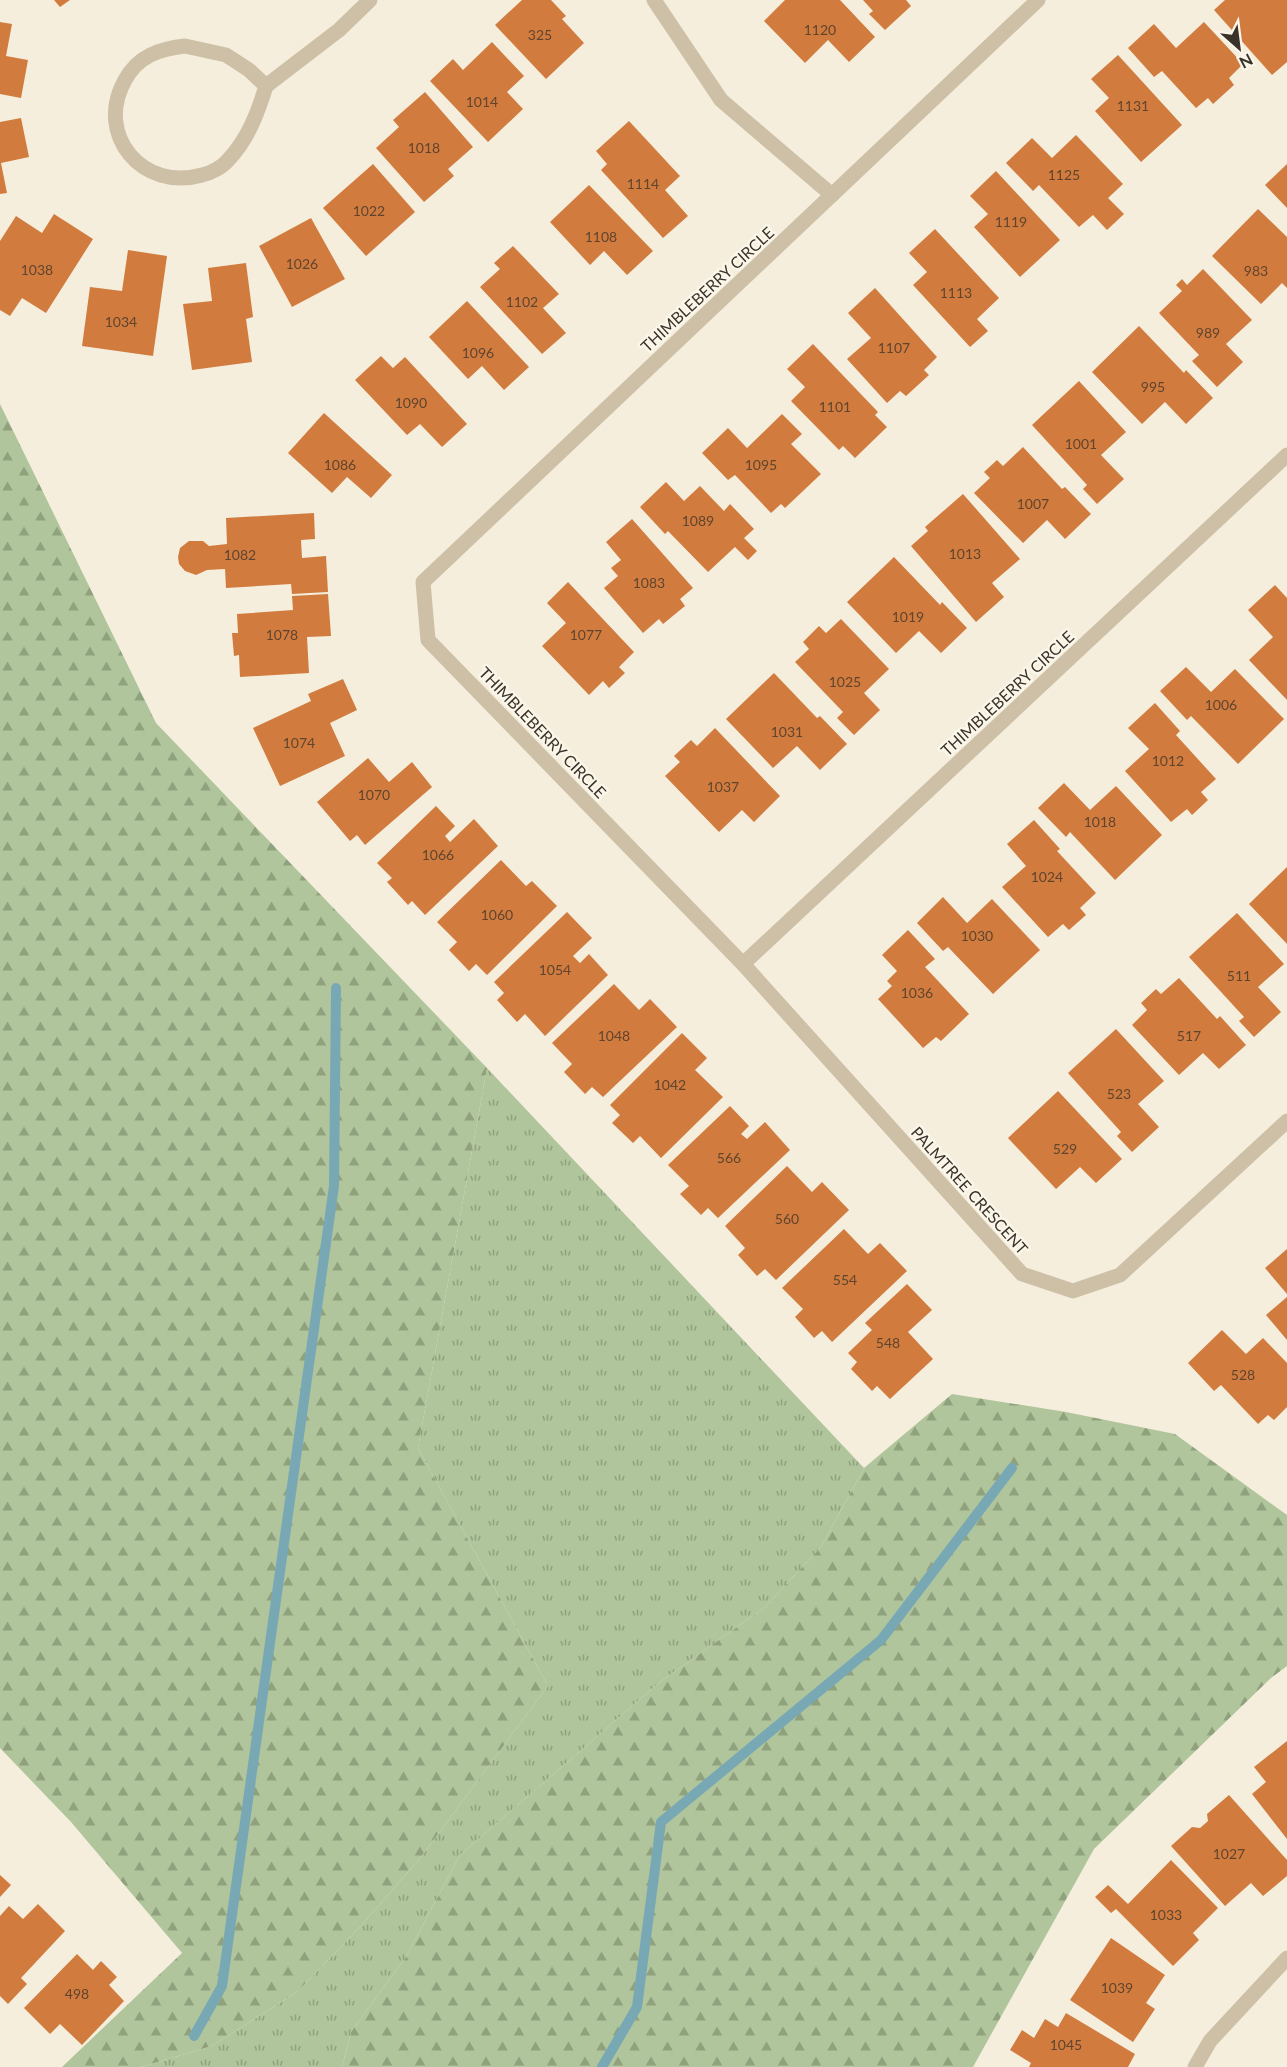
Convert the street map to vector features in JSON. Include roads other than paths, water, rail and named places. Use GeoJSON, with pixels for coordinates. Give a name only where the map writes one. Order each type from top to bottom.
{"type":"FeatureCollection","features":[{"type":"Feature","properties":{"kind":"street"},"geometry":{"type":"LineString","coordinates":[[266,86],[249,70],[226,55],[185,46],[164,48],[136,63],[118,91],[115,112],[118,133],[133,159],[144,168],[165,178],[188,179],[210,173],[229,160],[242,142],[256,118],[266,86],[345,24],[370,0]]}},
{"type":"Feature","properties":{"kind":"street"},"geometry":{"type":"LineString","coordinates":[[654,0],[721,100],[832,195]]}},
{"type":"Feature","properties":{"kind":"street","name":"THIMBLEBERRY CIRCLE"},"geometry":{"type":"LineString","coordinates":[[1038,0],[423,582],[428,640],[744,964],[1287,455]]}},
{"type":"Feature","properties":{"kind":"street","name":"PALMTREE CRESCENT"},"geometry":{"type":"LineString","coordinates":[[744,964],[1022,1274],[1073,1291],[1120,1275],[1287,1121]]}},
{"type":"Feature","properties":{"kind":"street"},"geometry":{"type":"LineString","coordinates":[[1195,2067],[1210,2042],[1287,1959]]}},
{"type":"Feature","properties":{"kind":"waterway"},"geometry":{"type":"LineString","coordinates":[[194,2036],[222,1986],[334,1186],[336,988]]}},
{"type":"Feature","properties":{"kind":"waterway"},"geometry":{"type":"LineString","coordinates":[[602,2067],[637,2007],[661,1822],[881,1640],[1012,1468]]}}]}
